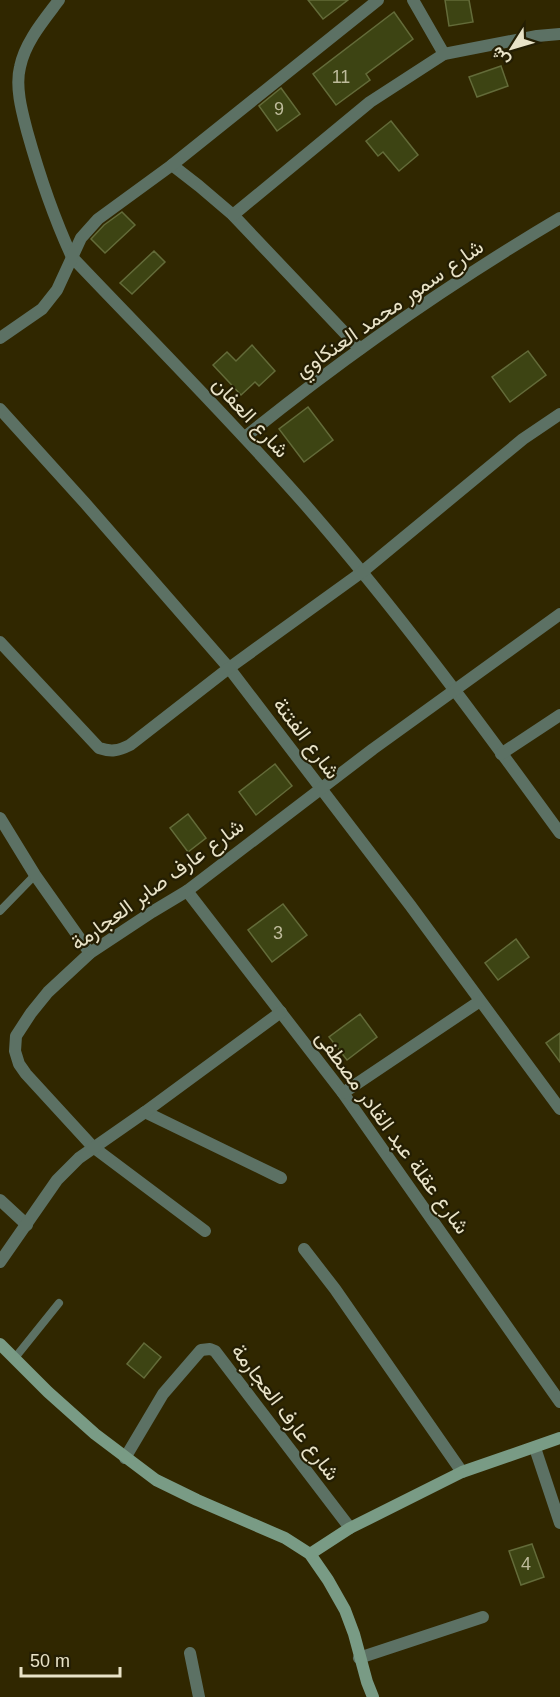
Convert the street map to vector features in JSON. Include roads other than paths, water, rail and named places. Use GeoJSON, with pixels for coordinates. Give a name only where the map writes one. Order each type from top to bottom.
{"type":"FeatureCollection","features":[{"type":"Feature","properties":{"kind":"street","name":"شارع العفان"},"geometry":{"type":"LineString","coordinates":[[59,0],[25,50],[19,69],[19,88],[22,110],[42,182],[72,257],[302,501],[362,572],[454,689],[501,754],[555,818],[560,833]]}},
{"type":"Feature","properties":{"kind":"street"},"geometry":{"type":"LineString","coordinates":[[0,338],[42,309],[57,290],[81,238],[98,219],[172,165],[378,0]]}},
{"type":"Feature","properties":{"kind":"street"},"geometry":{"type":"LineString","coordinates":[[413,0],[444,54]]}},
{"type":"Feature","properties":{"kind":"street"},"geometry":{"type":"LineString","coordinates":[[232,215],[370,102],[444,54],[537,36],[560,34]]}},
{"type":"Feature","properties":{"kind":"street"},"geometry":{"type":"LineString","coordinates":[[172,165],[232,215],[360,349]]}},
{"type":"Feature","properties":{"kind":"street","name":"شارع سمور محمد العنكاوي"},"geometry":{"type":"LineString","coordinates":[[244,437],[360,349],[514,245],[560,218]]}},
{"type":"Feature","properties":{"kind":"street","name":"شارع الفتنة"},"geometry":{"type":"LineString","coordinates":[[0,409],[117,538],[229,668],[410,905],[560,1109]]}},
{"type":"Feature","properties":{"kind":"street"},"geometry":{"type":"LineString","coordinates":[[1,647],[99,748],[109,751],[120,750],[130,745],[229,668],[362,572],[523,439],[560,414]]}},
{"type":"Feature","properties":{"kind":"street","name":"شارع عارف صابر العجارمة"},"geometry":{"type":"LineString","coordinates":[[205,1231],[93,1147],[26,1074],[19,1064],[14,1043],[22,1027],[48,992],[90,953],[187,891],[454,689],[560,614]]}},
{"type":"Feature","properties":{"kind":"street"},"geometry":{"type":"LineString","coordinates":[[501,754],[560,715]]}},
{"type":"Feature","properties":{"kind":"street"},"geometry":{"type":"LineString","coordinates":[[0,818],[35,875],[90,953]]}},
{"type":"Feature","properties":{"kind":"street","name":"شارع عقلة عبد القادر مصطفى"},"geometry":{"type":"LineString","coordinates":[[187,891],[343,1093],[560,1402]]}},
{"type":"Feature","properties":{"kind":"street"},"geometry":{"type":"LineString","coordinates":[[343,1093],[480,1001]]}},
{"type":"Feature","properties":{"kind":"street"},"geometry":{"type":"LineString","coordinates":[[0,1262],[67,1168],[281,1012]]}},
{"type":"Feature","properties":{"kind":"street"},"geometry":{"type":"LineString","coordinates":[[145,1112],[281,1178]]}},
{"type":"Feature","properties":{"kind":"street"},"geometry":{"type":"LineString","coordinates":[[0,1200],[27,1225]]}},
{"type":"Feature","properties":{"kind":"street"},"geometry":{"type":"LineString","coordinates":[[304,1249],[335,1289],[462,1472]]}},
{"type":"Feature","properties":{"kind":"street"},"geometry":{"type":"LineString","coordinates":[[0,1344],[64,1406],[125,1458],[156,1480],[285,1539],[310,1554],[345,1611],[373,1697]]}},
{"type":"Feature","properties":{"kind":"street","name":"شارع عارف العجارمة"},"geometry":{"type":"LineString","coordinates":[[125,1458],[163,1394],[201,1350],[210,1349],[214,1351],[350,1528]]}},
{"type":"Feature","properties":{"kind":"street"},"geometry":{"type":"LineString","coordinates":[[310,1554],[350,1528],[462,1472],[560,1438]]}},
{"type":"Feature","properties":{"kind":"street"},"geometry":{"type":"LineString","coordinates":[[535,1448],[560,1523]]}},
{"type":"Feature","properties":{"kind":"street"},"geometry":{"type":"LineString","coordinates":[[359,1658],[483,1617]]}},
{"type":"Feature","properties":{"kind":"street"},"geometry":{"type":"LineString","coordinates":[[190,1653],[199,1697]]}},
{"type":"Feature","properties":{"kind":"lane"},"geometry":{"type":"LineString","coordinates":[[0,911],[35,875]]}},
{"type":"Feature","properties":{"kind":"lane"},"geometry":{"type":"LineString","coordinates":[[14,1359],[59,1303]]}}]}
